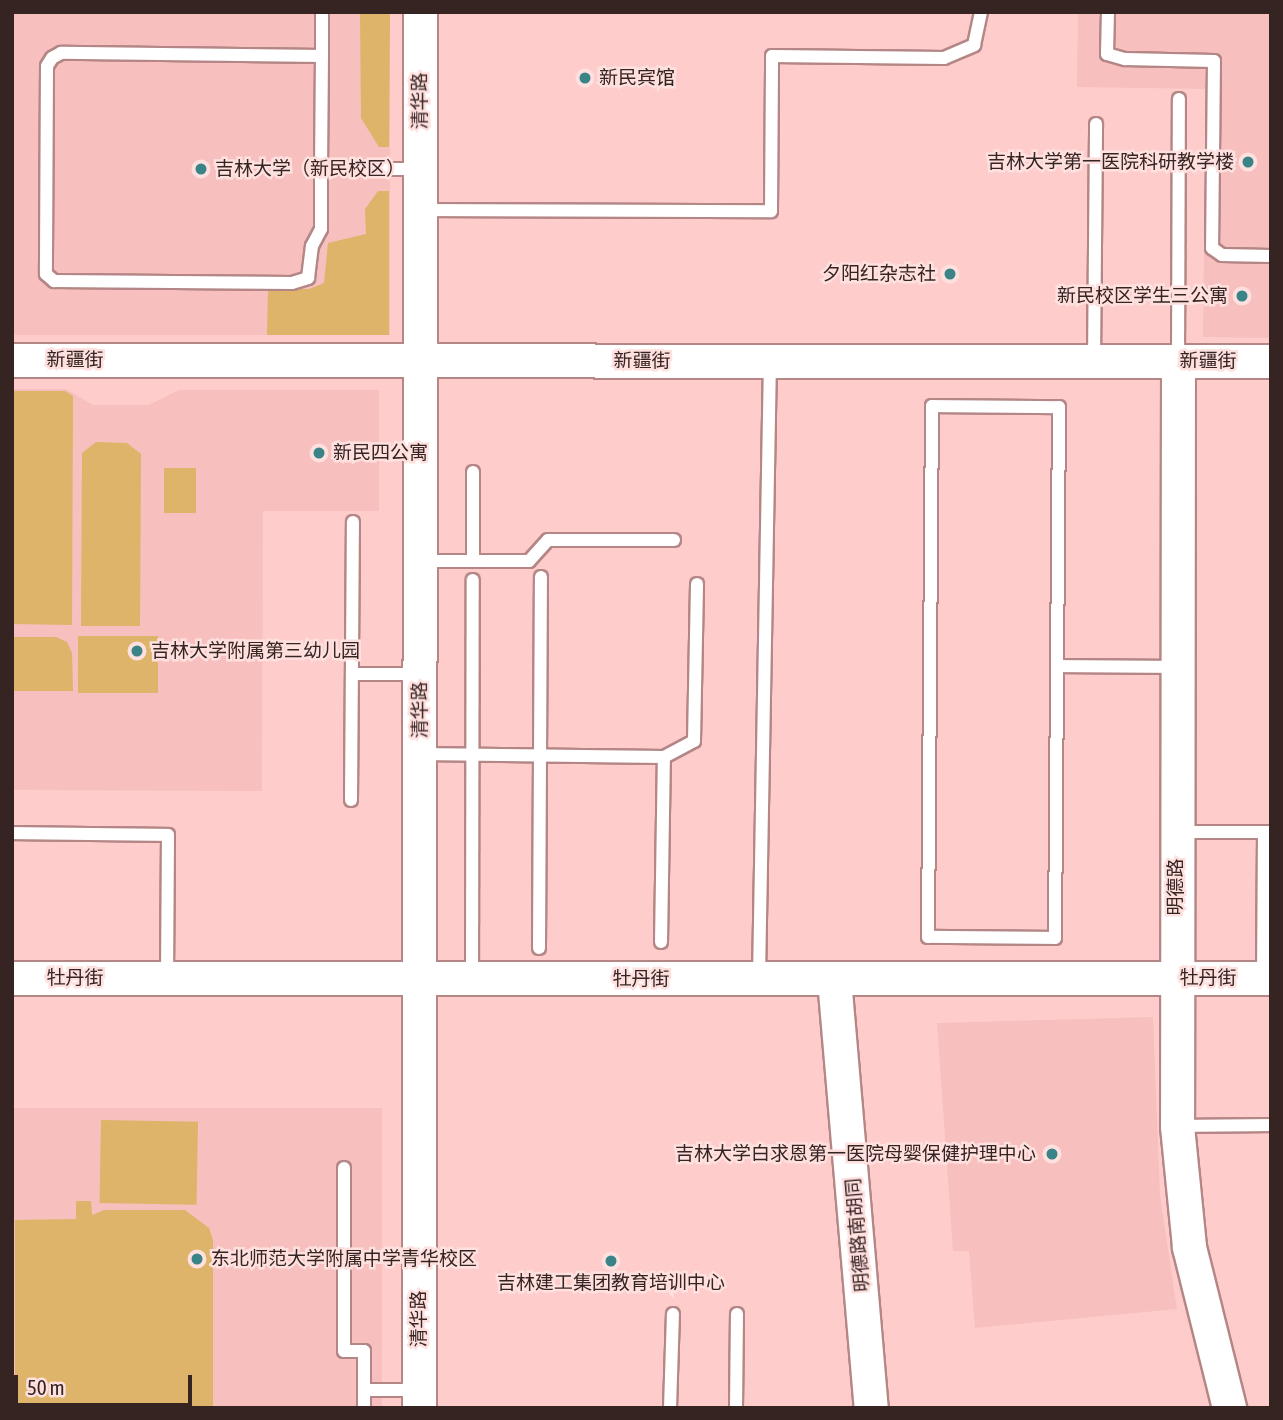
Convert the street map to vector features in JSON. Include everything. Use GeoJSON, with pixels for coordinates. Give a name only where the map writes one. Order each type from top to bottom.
{"type":"FeatureCollection","features":[{"type":"Feature","properties":{"kind":"street","name":"清华路"},"geometry":{"type":"LineString","coordinates":[[419,1399],[420,12]]}},
{"type":"Feature","properties":{"kind":"street","name":"新疆街"},"geometry":{"type":"LineString","coordinates":[[12,360],[1271,361]]}},
{"type":"Feature","properties":{"kind":"street","name":"明德路"},"geometry":{"type":"LineString","coordinates":[[1178,361],[1177,1126],[1192,1259],[1229,1408]]}},
{"type":"Feature","properties":{"kind":"street","name":"牡丹街"},"geometry":{"type":"LineString","coordinates":[[12,978],[1267,978]]}},
{"type":"Feature","properties":{"kind":"street","name":"明德路南胡同"},"geometry":{"type":"LineString","coordinates":[[834,979],[871,1408]]}},
{"type":"Feature","properties":{"kind":"lane"},"geometry":{"type":"LineString","coordinates":[[322,12],[322,56],[321,169],[321,229],[312,246],[308,278],[292,283],[54,281],[46,274],[47,66],[52,58],[61,53],[322,56]]}},
{"type":"Feature","properties":{"kind":"lane"},"geometry":{"type":"LineString","coordinates":[[420,210],[771,211],[772,56],[944,58],[974,45],[980,34],[981,12]]}},
{"type":"Feature","properties":{"kind":"lane"},"geometry":{"type":"LineString","coordinates":[[1108,12],[1107,54],[1125,59],[1214,61],[1212,248],[1222,256],[1271,256]]}},
{"type":"Feature","properties":{"kind":"lane"},"geometry":{"type":"LineString","coordinates":[[1178,361],[1180,99]]}},
{"type":"Feature","properties":{"kind":"lane"},"geometry":{"type":"LineString","coordinates":[[1094,361],[1096,124]]}},
{"type":"Feature","properties":{"kind":"lane"},"geometry":{"type":"LineString","coordinates":[[321,169],[420,169]]}},
{"type":"Feature","properties":{"kind":"lane"},"geometry":{"type":"LineString","coordinates":[[759,979],[770,361]]}},
{"type":"Feature","properties":{"kind":"lane"},"geometry":{"type":"LineString","coordinates":[[932,406],[1059,407],[1057,666],[1055,938],[928,937],[932,406]]}},
{"type":"Feature","properties":{"kind":"lane"},"geometry":{"type":"LineString","coordinates":[[473,472],[473,561]]}},
{"type":"Feature","properties":{"kind":"lane"},"geometry":{"type":"LineString","coordinates":[[351,800],[353,522]]}},
{"type":"Feature","properties":{"kind":"lane"},"geometry":{"type":"LineString","coordinates":[[420,561],[529,561],[548,540],[674,540]]}},
{"type":"Feature","properties":{"kind":"lane"},"geometry":{"type":"LineString","coordinates":[[539,948],[541,577]]}},
{"type":"Feature","properties":{"kind":"lane"},"geometry":{"type":"LineString","coordinates":[[472,979],[473,580]]}},
{"type":"Feature","properties":{"kind":"lane"},"geometry":{"type":"LineString","coordinates":[[420,754],[664,757],[694,741],[697,584]]}},
{"type":"Feature","properties":{"kind":"lane"},"geometry":{"type":"LineString","coordinates":[[1057,666],[1177,667]]}},
{"type":"Feature","properties":{"kind":"lane"},"geometry":{"type":"LineString","coordinates":[[352,674],[420,674]]}},
{"type":"Feature","properties":{"kind":"lane"},"geometry":{"type":"LineString","coordinates":[[661,942],[664,757]]}},
{"type":"Feature","properties":{"kind":"lane"},"geometry":{"type":"LineString","coordinates":[[1176,832],[1267,832],[1267,978]]}},
{"type":"Feature","properties":{"kind":"lane"},"geometry":{"type":"LineString","coordinates":[[12,833],[168,835],[167,979]]}},
{"type":"Feature","properties":{"kind":"lane"},"geometry":{"type":"LineString","coordinates":[[1177,1126],[1271,1125]]}},
{"type":"Feature","properties":{"kind":"lane"},"geometry":{"type":"LineString","coordinates":[[344,1168],[344,1351],[364,1351],[364,1408]]}},
{"type":"Feature","properties":{"kind":"lane"},"geometry":{"type":"LineString","coordinates":[[670,1408],[673,1314]]}},
{"type":"Feature","properties":{"kind":"lane"},"geometry":{"type":"LineString","coordinates":[[736,1408],[737,1314]]}},
{"type":"Feature","properties":{"kind":"lane"},"geometry":{"type":"LineString","coordinates":[[364,1390],[419,1399]]}},
{"type":"Feature","properties":{"kind":"shaded area","name":"吉林大学（新民校区）"},"geometry":{"type":"Polygon","coordinates":[[[12,12],[390,12],[390,335],[12,335],[12,12]]]}},
{"type":"Feature","properties":{"kind":"shaded area"},"geometry":{"type":"Polygon","coordinates":[[[360,12],[390,12],[389,147],[379,147],[361,118],[360,12]]]}},
{"type":"Feature","properties":{"kind":"shaded area"},"geometry":{"type":"Polygon","coordinates":[[[1078,12],[1271,12],[1271,338],[1203,337],[1206,89],[1077,87],[1078,12]]]}},
{"type":"Feature","properties":{"kind":"shaded area"},"geometry":{"type":"Polygon","coordinates":[[[378,191],[389,191],[389,335],[267,335],[268,289],[309,289],[324,283],[328,243],[366,234],[365,209],[378,191]]]}},
{"type":"Feature","properties":{"kind":"shaded area","name":"吉林大学附属第三幼儿园"},"geometry":{"type":"Polygon","coordinates":[[[12,389],[66,389],[93,405],[149,405],[179,390],[379,390],[379,511],[263,511],[262,791],[12,790],[12,389]]]}},
{"type":"Feature","properties":{"kind":"shaded area"},"geometry":{"type":"Polygon","coordinates":[[[12,391],[65,391],[73,396],[72,625],[12,624],[12,391]]]}},
{"type":"Feature","properties":{"kind":"shaded area"},"geometry":{"type":"Polygon","coordinates":[[[96,442],[127,443],[141,454],[140,626],[81,626],[82,453],[96,442]]]}},
{"type":"Feature","properties":{"kind":"shaded area"},"geometry":{"type":"Polygon","coordinates":[[[164,468],[196,468],[196,513],[164,513],[164,468]]]}},
{"type":"Feature","properties":{"kind":"shaded area"},"geometry":{"type":"Polygon","coordinates":[[[78,636],[158,636],[158,693],[78,693],[78,636]]]}},
{"type":"Feature","properties":{"kind":"shaded area"},"geometry":{"type":"Polygon","coordinates":[[[12,637],[56,637],[67,642],[72,653],[73,691],[12,691],[12,637]]]}},
{"type":"Feature","properties":{"kind":"shaded area","name":"吉林大学白求恩第一医院母婴保健护理中心"},"geometry":{"type":"Polygon","coordinates":[[[1153,1017],[1160,1195],[1177,1309],[975,1328],[969,1251],[953,1251],[937,1023],[1153,1017]]]}},
{"type":"Feature","properties":{"kind":"shaded area","name":"东北师范大学附属中学青华校区"},"geometry":{"type":"Polygon","coordinates":[[[12,1108],[382,1108],[382,1408],[12,1408],[12,1108]]]}},
{"type":"Feature","properties":{"kind":"shaded area"},"geometry":{"type":"Polygon","coordinates":[[[101,1120],[198,1122],[197,1205],[100,1203],[101,1120]]]}},
{"type":"Feature","properties":{"kind":"shaded area"},"geometry":{"type":"Polygon","coordinates":[[[76,1201],[91,1201],[92,1215],[104,1210],[185,1210],[209,1228],[213,1240],[213,1408],[15,1408],[15,1220],[76,1219],[76,1201]]]}},
{"type":"Feature","properties":{"kind":"place","name":"新民宾馆"},"geometry":{"type":"Point","coordinates":[585,78]}},
{"type":"Feature","properties":{"kind":"place","name":"吉林大学第一医院科研教学楼"},"geometry":{"type":"Point","coordinates":[1248,162]}},
{"type":"Feature","properties":{"kind":"place","name":"吉林大学（新民校区）"},"geometry":{"type":"Point","coordinates":[201,169]}},
{"type":"Feature","properties":{"kind":"place","name":"夕阳红杂志社"},"geometry":{"type":"Point","coordinates":[950,274]}},
{"type":"Feature","properties":{"kind":"place","name":"新民校区学生三公寓"},"geometry":{"type":"Point","coordinates":[1242,296]}},
{"type":"Feature","properties":{"kind":"place","name":"新民四公寓"},"geometry":{"type":"Point","coordinates":[319,453]}},
{"type":"Feature","properties":{"kind":"place","name":"吉林大学附属第三幼儿园"},"geometry":{"type":"Point","coordinates":[137,651]}},
{"type":"Feature","properties":{"kind":"place","name":"吉林大学白求恩第一医院母婴保健护理中心"},"geometry":{"type":"Point","coordinates":[1052,1154]}},
{"type":"Feature","properties":{"kind":"place","name":"东北师范大学附属中学青华校区"},"geometry":{"type":"Point","coordinates":[197,1259]}},
{"type":"Feature","properties":{"kind":"place","name":"吉林建工集团教育培训中心"},"geometry":{"type":"Point","coordinates":[611,1261]}}]}
